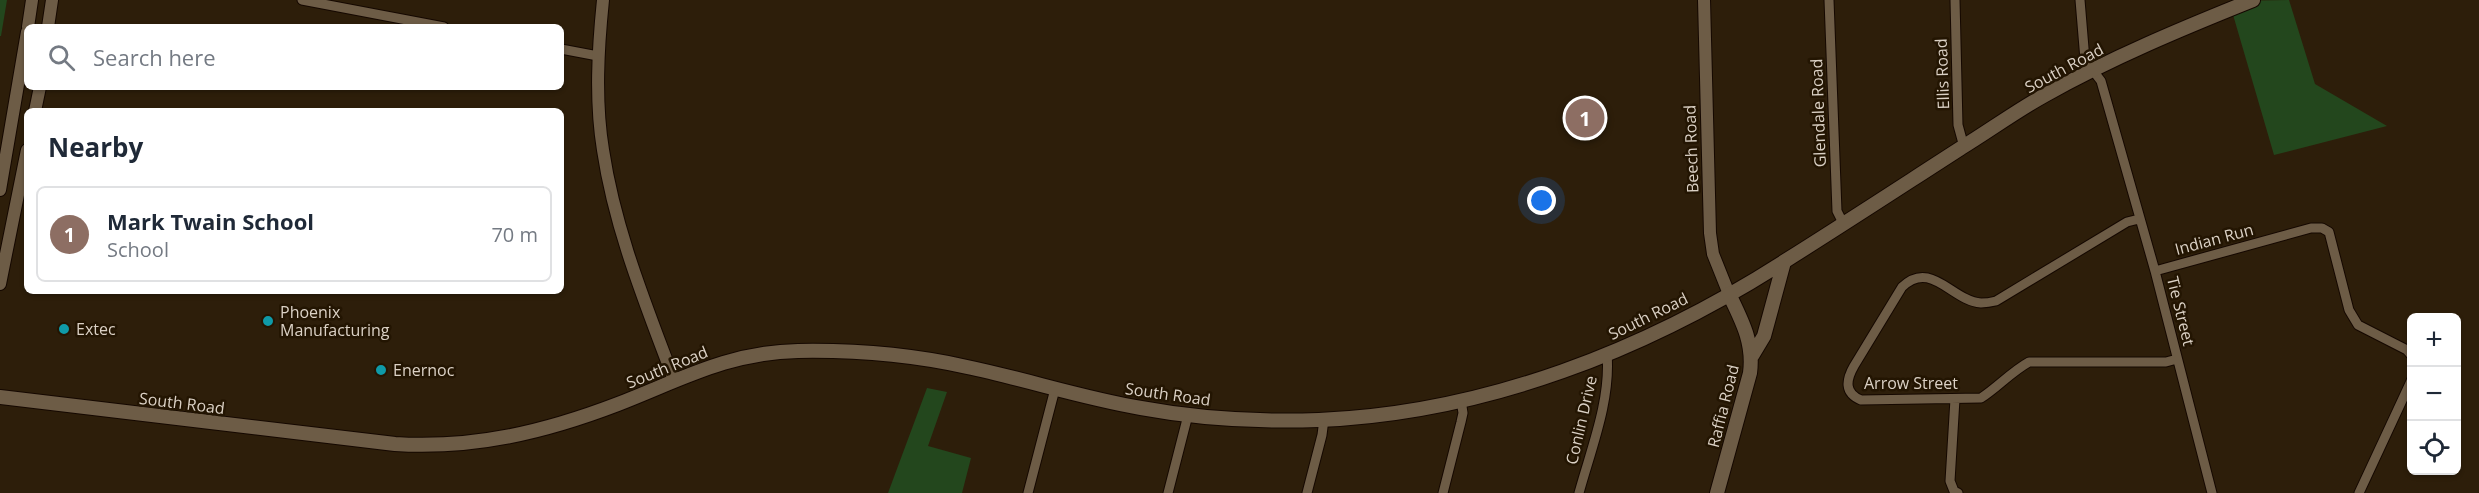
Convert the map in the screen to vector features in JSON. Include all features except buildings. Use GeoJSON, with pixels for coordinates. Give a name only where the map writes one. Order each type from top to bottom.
{"type":"FeatureCollection","features":[{"type":"Feature","properties":{"kind":"main road","name":"South Road"},"geometry":{"type":"LineString","coordinates":[[0,396],[215,424],[395,444],[438,446],[486,441],[570,420],[618,404],[700,369],[770,352],[850,352],[960,365],[1139,408],[1188,415],[1270,420],[1324,419],[1370,415],[1461,400],[1560,374],[1607,354],[1729,294],[1784,262],[2040,97],[2093,69],[2253,0]]}},
{"type":"Feature","properties":{"kind":"main road"},"geometry":{"type":"LineString","coordinates":[[1752,356],[1764,336],[1784,262]]}},
{"type":"Feature","properties":{"kind":"main road","name":"Raffia Road"},"geometry":{"type":"LineString","coordinates":[[1717,493],[1748,383],[1752,356],[1748,335],[1729,294]]}},
{"type":"Feature","properties":{"kind":"street"},"geometry":{"type":"LineString","coordinates":[[28,24],[32,0]]}},
{"type":"Feature","properties":{"kind":"street"},"geometry":{"type":"LineString","coordinates":[[48,24],[52,0]]}},
{"type":"Feature","properties":{"kind":"street"},"geometry":{"type":"LineString","coordinates":[[302,0],[428,24]]}},
{"type":"Feature","properties":{"kind":"street"},"geometry":{"type":"LineString","coordinates":[[603,0],[598,56],[603,149],[614,206],[630,260],[674,380]]}},
{"type":"Feature","properties":{"kind":"street","name":"Beech Road"},"geometry":{"type":"LineString","coordinates":[[1704,0],[1710,233],[1713,254],[1729,294]]}},
{"type":"Feature","properties":{"kind":"street","name":"Glendale Road"},"geometry":{"type":"LineString","coordinates":[[1829,0],[1837,211],[1843,223]]}},
{"type":"Feature","properties":{"kind":"street","name":"Ellis Road"},"geometry":{"type":"LineString","coordinates":[[1954,0],[1958,125],[1964,147]]}},
{"type":"Feature","properties":{"kind":"street"},"geometry":{"type":"LineString","coordinates":[[2080,0],[2085,60],[2101,81],[2155,271]]}},
{"type":"Feature","properties":{"kind":"street"},"geometry":{"type":"LineString","coordinates":[[0,190],[24,50]]}},
{"type":"Feature","properties":{"kind":"street"},"geometry":{"type":"LineString","coordinates":[[564,50],[598,56]]}},
{"type":"Feature","properties":{"kind":"street"},"geometry":{"type":"LineString","coordinates":[[36,108],[39,90]]}},
{"type":"Feature","properties":{"kind":"street"},"geometry":{"type":"LineString","coordinates":[[0,284],[6,219],[24,160]]}},
{"type":"Feature","properties":{"kind":"street","name":"Arrow Street"},"geometry":{"type":"LineString","coordinates":[[2139,219],[2127,222],[1996,301],[1981,303],[1969,300],[1932,279],[1921,277],[1911,279],[1902,287],[1848,376],[1847,388],[1853,396],[1861,400],[1981,398],[2017,368],[2029,362],[2166,362],[2178,359]]}},
{"type":"Feature","properties":{"kind":"street","name":"Indian Run"},"geometry":{"type":"LineString","coordinates":[[2155,271],[2311,228],[2322,228],[2329,232],[2349,310],[2358,325],[2407,350]]}},
{"type":"Feature","properties":{"kind":"street","name":"Tie Street"},"geometry":{"type":"LineString","coordinates":[[2155,271],[2178,359]]}},
{"type":"Feature","properties":{"kind":"street","name":"Conlin Drive"},"geometry":{"type":"LineString","coordinates":[[1579,493],[1603,404],[1608,379],[1607,354]]}},
{"type":"Feature","properties":{"kind":"street"},"geometry":{"type":"LineString","coordinates":[[2178,359],[2212,493]]}},
{"type":"Feature","properties":{"kind":"street"},"geometry":{"type":"LineString","coordinates":[[1028,493],[1055,389]]}},
{"type":"Feature","properties":{"kind":"street"},"geometry":{"type":"LineString","coordinates":[[2359,493],[2407,390]]}},
{"type":"Feature","properties":{"kind":"street"},"geometry":{"type":"LineString","coordinates":[[1955,399],[1950,482],[1954,491],[1958,493]]}},
{"type":"Feature","properties":{"kind":"street"},"geometry":{"type":"LineString","coordinates":[[1443,493],[1463,413],[1461,400]]}},
{"type":"Feature","properties":{"kind":"street"},"geometry":{"type":"LineString","coordinates":[[1168,493],[1188,415]]}},
{"type":"Feature","properties":{"kind":"street"},"geometry":{"type":"LineString","coordinates":[[1307,493],[1324,419]]}},
{"type":"Feature","properties":{"kind":"green space"},"geometry":{"type":"Polygon","coordinates":[[[0,0],[7,0],[1,36],[0,36],[0,0]]]}},
{"type":"Feature","properties":{"kind":"green space"},"geometry":{"type":"Polygon","coordinates":[[[2289,0],[2315,84],[2387,126],[2274,155],[2229,1],[2289,0]]]}},
{"type":"Feature","properties":{"kind":"green space"},"geometry":{"type":"Polygon","coordinates":[[[927,388],[947,392],[928,446],[971,458],[962,493],[888,493],[927,388]]]}},
{"type":"Feature","properties":{"kind":"place","name":"Mark Twain School"},"geometry":{"type":"Point","coordinates":[1585,118]}},
{"type":"Feature","properties":{"kind":"place","name":"Phoenix Manufacturing"},"geometry":{"type":"Point","coordinates":[268,321]}},
{"type":"Feature","properties":{"kind":"place","name":"Extec"},"geometry":{"type":"Point","coordinates":[64,329]}},
{"type":"Feature","properties":{"kind":"place","name":"Enernoc"},"geometry":{"type":"Point","coordinates":[381,370]}}]}
